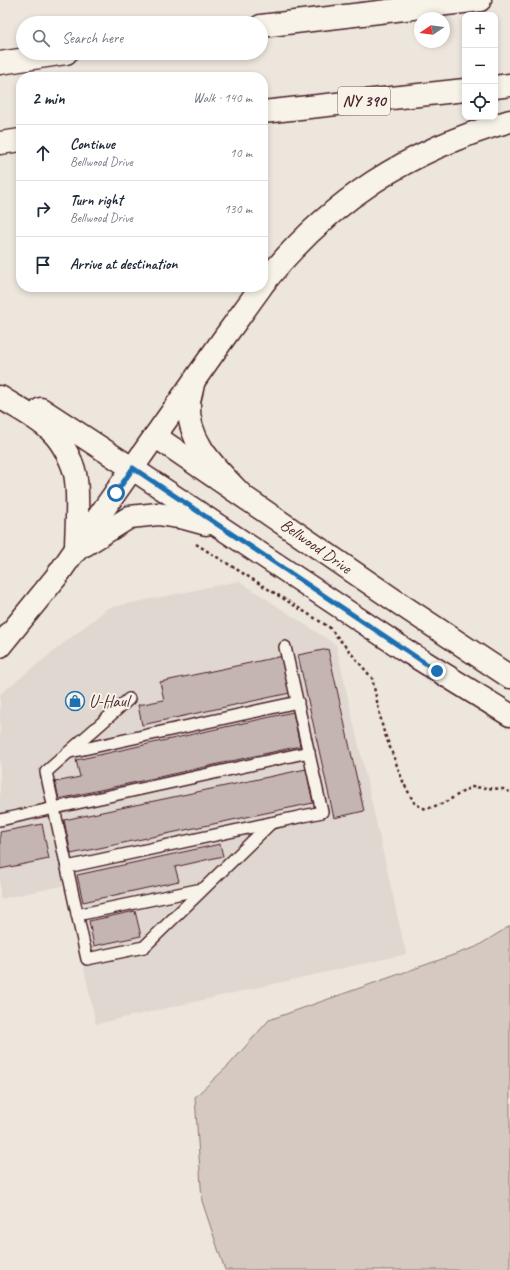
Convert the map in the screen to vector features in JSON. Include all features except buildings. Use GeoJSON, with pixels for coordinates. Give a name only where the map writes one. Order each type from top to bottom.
{"type":"FeatureCollection","features":[{"type":"Feature","properties":{"kind":"main road"},"geometry":{"type":"LineString","coordinates":[[268,25],[480,0]]}},
{"type":"Feature","properties":{"kind":"main road"},"geometry":{"type":"LineString","coordinates":[[0,51],[16,50]]}},
{"type":"Feature","properties":{"kind":"main road"},"geometry":{"type":"LineString","coordinates":[[0,63],[20,60]]}},
{"type":"Feature","properties":{"kind":"main road"},"geometry":{"type":"LineString","coordinates":[[498,87],[510,85]]}},
{"type":"Feature","properties":{"kind":"main road","name":"NY 390"},"geometry":{"type":"LineString","coordinates":[[268,111],[462,90]]}},
{"type":"Feature","properties":{"kind":"main road"},"geometry":{"type":"LineString","coordinates":[[268,278],[295,247],[319,223],[369,185],[395,169],[439,147],[469,134],[510,121]]}},
{"type":"Feature","properties":{"kind":"main road"},"geometry":{"type":"LineString","coordinates":[[0,143],[16,141]]}},
{"type":"Feature","properties":{"kind":"main road"},"geometry":{"type":"LineString","coordinates":[[0,646],[37,602],[76,551],[155,436],[257,292]]}},
{"type":"Feature","properties":{"kind":"main road"},"geometry":{"type":"LineString","coordinates":[[194,381],[189,402],[190,417],[198,446],[211,463],[242,495]]}},
{"type":"Feature","properties":{"kind":"main road"},"geometry":{"type":"LineString","coordinates":[[0,382],[133,468],[408,652],[510,716]]}},
{"type":"Feature","properties":{"kind":"main road"},"geometry":{"type":"LineString","coordinates":[[0,397],[40,422],[52,432],[62,444],[70,460],[76,479],[76,551]]}},
{"type":"Feature","properties":{"kind":"main road","name":"Bellwood Drive"},"geometry":{"type":"LineString","coordinates":[[155,436],[400,604],[510,677]]}},
{"type":"Feature","properties":{"kind":"main road"},"geometry":{"type":"LineString","coordinates":[[76,551],[130,517],[158,514],[184,518],[223,528]]}},
{"type":"Feature","properties":{"kind":"lane"},"geometry":{"type":"LineString","coordinates":[[67,867],[322,812],[286,647]]}},
{"type":"Feature","properties":{"kind":"lane"},"geometry":{"type":"LineString","coordinates":[[129,699],[46,772],[87,959],[144,947],[271,823]]}},
{"type":"Feature","properties":{"kind":"lane"},"geometry":{"type":"LineString","coordinates":[[68,752],[298,702]]}},
{"type":"Feature","properties":{"kind":"lane"},"geometry":{"type":"LineString","coordinates":[[0,820],[309,752]]}},
{"type":"Feature","properties":{"kind":"lane"},"geometry":{"type":"LineString","coordinates":[[77,914],[203,889]]}},
{"type":"Feature","properties":{"kind":"path"},"geometry":{"type":"LineString","coordinates":[[196,544],[329,627],[372,678],[383,729],[404,784],[415,804],[426,809],[444,803],[471,787],[503,789],[510,792]]}},
{"type":"Feature","properties":{"kind":"shaded area"},"geometry":{"type":"Polygon","coordinates":[[[239,581],[336,645],[406,954],[96,1024],[66,885],[0,899],[0,694],[108,608],[239,581]]]}},
{"type":"Feature","properties":{"kind":"shaded area"},"geometry":{"type":"Polygon","coordinates":[[[510,926],[510,1270],[225,1270],[202,1201],[195,1097],[229,1065],[269,1020],[476,947],[510,926]]]}},
{"type":"Feature","properties":{"kind":"place","name":"U-Haul"},"geometry":{"type":"Point","coordinates":[75,701]}},
{"type":"Feature","properties":{"kind":"route"},"geometry":{"type":"LineString","coordinates":[[116,493],[133,468],[437,671]]}}]}
